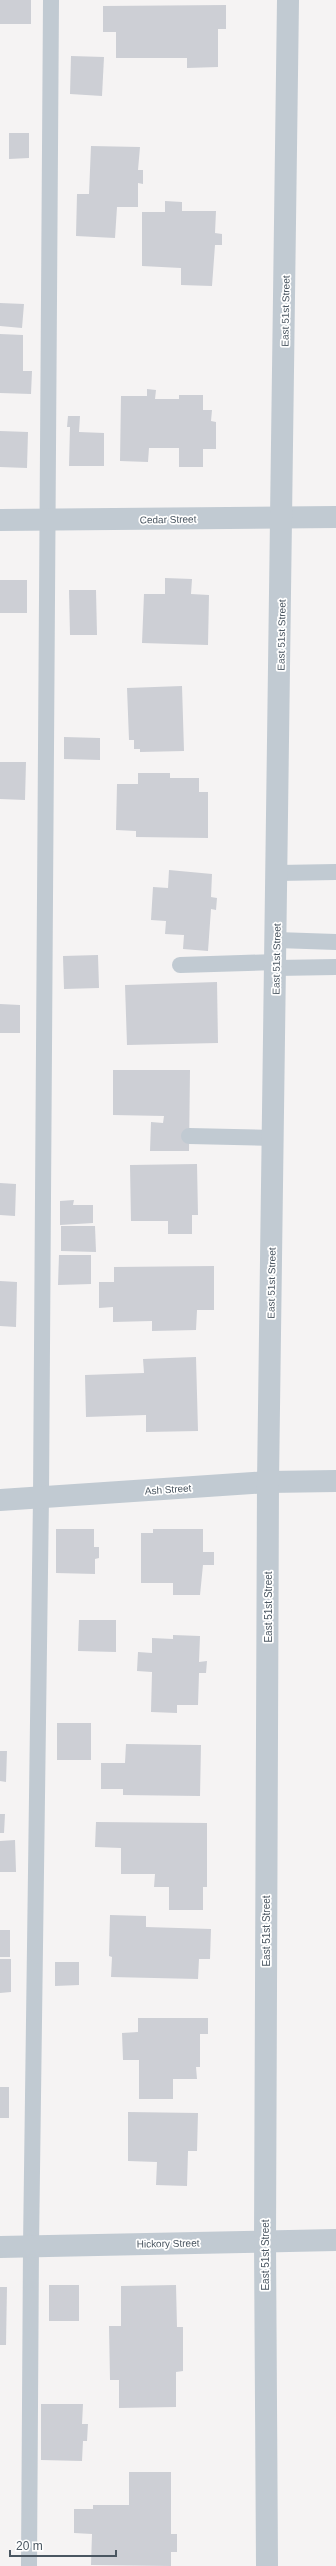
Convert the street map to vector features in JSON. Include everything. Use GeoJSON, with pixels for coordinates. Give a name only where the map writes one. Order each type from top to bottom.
{"type":"FeatureCollection","features":[{"type":"Feature","properties":{"kind":"street","name":"East 51st Street"},"geometry":{"type":"LineString","coordinates":[[267,2566],[265,2241],[268,1482],[283,518],[288,0]]}},
{"type":"Feature","properties":{"kind":"street","name":"Cedar Street"},"geometry":{"type":"LineString","coordinates":[[0,520],[336,517]]}},
{"type":"Feature","properties":{"kind":"street","name":"Ash Street"},"geometry":{"type":"LineString","coordinates":[[0,1500],[268,1482],[336,1481]]}},
{"type":"Feature","properties":{"kind":"street","name":"Hickory Street"},"geometry":{"type":"LineString","coordinates":[[0,2247],[336,2240]]}},
{"type":"Feature","properties":{"kind":"lane"},"geometry":{"type":"LineString","coordinates":[[29,2566],[31,2246],[41,1497],[46,520],[51,0]]}},
{"type":"Feature","properties":{"kind":"lane"},"geometry":{"type":"LineString","coordinates":[[278,874],[336,872]]}},
{"type":"Feature","properties":{"kind":"lane"},"geometry":{"type":"LineString","coordinates":[[277,940],[336,942]]}},
{"type":"Feature","properties":{"kind":"lane"},"geometry":{"type":"LineString","coordinates":[[180,964],[336,967]]}},
{"type":"Feature","properties":{"kind":"lane"},"geometry":{"type":"LineString","coordinates":[[189,1136],[274,1138]]}},
{"type":"Feature","properties":{"kind":"building"},"geometry":{"type":"Polygon","coordinates":[[[0,0],[31,0],[31,24],[0,24],[0,0]]]}},
{"type":"Feature","properties":{"kind":"building"},"geometry":{"type":"Polygon","coordinates":[[[226,5],[226,29],[218,29],[218,67],[187,68],[187,58],[116,58],[116,32],[103,32],[103,6],[226,5]]]}},
{"type":"Feature","properties":{"kind":"building"},"geometry":{"type":"Polygon","coordinates":[[[71,56],[104,57],[102,96],[70,94],[71,56]]]}},
{"type":"Feature","properties":{"kind":"building"},"geometry":{"type":"Polygon","coordinates":[[[9,133],[29,133],[29,158],[9,159],[9,133]]]}},
{"type":"Feature","properties":{"kind":"building"},"geometry":{"type":"Polygon","coordinates":[[[91,146],[140,147],[138,170],[143,170],[143,184],[138,183],[138,207],[117,207],[115,238],[76,236],[77,194],[89,194],[91,146]]]}},
{"type":"Feature","properties":{"kind":"building"},"geometry":{"type":"Polygon","coordinates":[[[165,201],[182,202],[182,211],[216,211],[215,233],[222,234],[222,245],[215,245],[212,286],[181,285],[181,268],[142,266],[142,212],[165,212],[165,201]]]}},
{"type":"Feature","properties":{"kind":"building"},"geometry":{"type":"Polygon","coordinates":[[[0,303],[24,304],[22,328],[0,326],[0,303]]]}},
{"type":"Feature","properties":{"kind":"building"},"geometry":{"type":"Polygon","coordinates":[[[0,334],[23,335],[23,371],[32,371],[31,394],[0,393],[0,334]]]}},
{"type":"Feature","properties":{"kind":"building"},"geometry":{"type":"Polygon","coordinates":[[[147,389],[156,390],[155,399],[179,399],[179,395],[203,395],[203,410],[212,410],[211,421],[216,422],[216,449],[203,449],[203,467],[179,467],[179,448],[149,448],[148,462],[120,461],[121,396],[147,396],[147,389]]]}},
{"type":"Feature","properties":{"kind":"building"},"geometry":{"type":"Polygon","coordinates":[[[68,416],[80,416],[79,432],[104,433],[104,466],[69,466],[70,427],[67,427],[68,416]]]}},
{"type":"Feature","properties":{"kind":"building"},"geometry":{"type":"Polygon","coordinates":[[[0,431],[28,432],[27,468],[0,467],[0,431]]]}},
{"type":"Feature","properties":{"kind":"building"},"geometry":{"type":"Polygon","coordinates":[[[165,578],[192,579],[191,594],[209,595],[208,645],[142,643],[144,594],[165,594],[165,578]]]}},
{"type":"Feature","properties":{"kind":"building"},"geometry":{"type":"Polygon","coordinates":[[[0,580],[27,580],[27,613],[0,613],[0,580]]]}},
{"type":"Feature","properties":{"kind":"building"},"geometry":{"type":"Polygon","coordinates":[[[69,590],[96,590],[97,635],[70,635],[69,590]]]}},
{"type":"Feature","properties":{"kind":"building"},"geometry":{"type":"Polygon","coordinates":[[[182,686],[184,751],[140,752],[140,749],[134,749],[134,740],[129,740],[127,688],[182,686]]]}},
{"type":"Feature","properties":{"kind":"building"},"geometry":{"type":"Polygon","coordinates":[[[64,737],[100,738],[100,760],[64,759],[64,737]]]}},
{"type":"Feature","properties":{"kind":"building"},"geometry":{"type":"Polygon","coordinates":[[[0,762],[26,762],[25,800],[0,799],[0,762]]]}},
{"type":"Feature","properties":{"kind":"building"},"geometry":{"type":"Polygon","coordinates":[[[138,773],[170,773],[170,778],[199,778],[199,792],[208,792],[208,838],[136,837],[136,831],[116,830],[117,784],[138,784],[138,773]]]}},
{"type":"Feature","properties":{"kind":"building"},"geometry":{"type":"Polygon","coordinates":[[[169,870],[212,874],[211,897],[217,898],[216,910],[211,909],[208,951],[183,949],[184,935],[165,934],[166,921],[151,920],[153,887],[168,888],[169,870]]]}},
{"type":"Feature","properties":{"kind":"building"},"geometry":{"type":"Polygon","coordinates":[[[98,955],[99,988],[64,989],[63,956],[98,955]]]}},
{"type":"Feature","properties":{"kind":"building"},"geometry":{"type":"Polygon","coordinates":[[[217,982],[218,1043],[127,1045],[125,985],[217,982]]]}},
{"type":"Feature","properties":{"kind":"building"},"geometry":{"type":"Polygon","coordinates":[[[0,1004],[20,1005],[20,1033],[0,1033],[0,1004]]]}},
{"type":"Feature","properties":{"kind":"building"},"geometry":{"type":"Polygon","coordinates":[[[113,1070],[190,1070],[189,1151],[150,1151],[151,1122],[163,1123],[164,1116],[113,1115],[113,1070]]]}},
{"type":"Feature","properties":{"kind":"building"},"geometry":{"type":"Polygon","coordinates":[[[197,1164],[198,1215],[192,1215],[192,1234],[168,1234],[168,1221],[131,1221],[130,1165],[197,1164]]]}},
{"type":"Feature","properties":{"kind":"building"},"geometry":{"type":"Polygon","coordinates":[[[0,1183],[16,1184],[15,1216],[0,1215],[0,1183]]]}},
{"type":"Feature","properties":{"kind":"building"},"geometry":{"type":"Polygon","coordinates":[[[74,1200],[73,1205],[93,1205],[93,1223],[60,1225],[60,1201],[74,1200]]]}},
{"type":"Feature","properties":{"kind":"building"},"geometry":{"type":"Polygon","coordinates":[[[61,1226],[95,1226],[96,1252],[61,1251],[61,1226]]]}},
{"type":"Feature","properties":{"kind":"building"},"geometry":{"type":"Polygon","coordinates":[[[59,1255],[91,1255],[91,1284],[58,1285],[59,1255]]]}},
{"type":"Feature","properties":{"kind":"building"},"geometry":{"type":"Polygon","coordinates":[[[214,1266],[214,1310],[197,1310],[196,1330],[152,1331],[152,1321],[113,1322],[113,1307],[99,1308],[99,1282],[114,1282],[114,1267],[214,1266]]]}},
{"type":"Feature","properties":{"kind":"building"},"geometry":{"type":"Polygon","coordinates":[[[0,1281],[17,1282],[16,1327],[0,1326],[0,1281]]]}},
{"type":"Feature","properties":{"kind":"building"},"geometry":{"type":"Polygon","coordinates":[[[196,1357],[198,1431],[146,1432],[146,1415],[86,1417],[85,1375],[144,1373],[143,1359],[196,1357]]]}},
{"type":"Feature","properties":{"kind":"building"},"geometry":{"type":"Polygon","coordinates":[[[56,1529],[94,1529],[94,1547],[99,1547],[99,1558],[95,1559],[95,1574],[56,1573],[56,1529]]]}},
{"type":"Feature","properties":{"kind":"building"},"geometry":{"type":"Polygon","coordinates":[[[153,1529],[203,1529],[203,1552],[214,1552],[214,1565],[203,1565],[200,1595],[173,1595],[173,1583],[141,1583],[141,1533],[153,1533],[153,1529]]]}},
{"type":"Feature","properties":{"kind":"building"},"geometry":{"type":"Polygon","coordinates":[[[79,1620],[116,1620],[116,1652],[78,1651],[79,1620]]]}},
{"type":"Feature","properties":{"kind":"building"},"geometry":{"type":"Polygon","coordinates":[[[173,1635],[200,1636],[199,1662],[207,1661],[206,1673],[199,1673],[198,1705],[177,1705],[177,1713],[151,1712],[152,1672],[137,1671],[138,1652],[152,1653],[152,1638],[173,1639],[173,1635]]]}},
{"type":"Feature","properties":{"kind":"building"},"geometry":{"type":"Polygon","coordinates":[[[57,1723],[91,1723],[91,1760],[57,1760],[57,1723]]]}},
{"type":"Feature","properties":{"kind":"building"},"geometry":{"type":"Polygon","coordinates":[[[126,1744],[201,1745],[200,1796],[123,1795],[123,1789],[101,1789],[101,1763],[125,1763],[126,1744]]]}},
{"type":"Feature","properties":{"kind":"building"},"geometry":{"type":"Polygon","coordinates":[[[0,1751],[7,1751],[6,1782],[0,1781],[0,1751]]]}},
{"type":"Feature","properties":{"kind":"building"},"geometry":{"type":"Polygon","coordinates":[[[0,1814],[5,1814],[4,1833],[0,1833],[0,1814]]]}},
{"type":"Feature","properties":{"kind":"building"},"geometry":{"type":"Polygon","coordinates":[[[96,1822],[207,1823],[207,1887],[203,1887],[203,1910],[169,1910],[169,1887],[154,1887],[155,1874],[121,1874],[121,1848],[95,1847],[96,1822]]]}},
{"type":"Feature","properties":{"kind":"building"},"geometry":{"type":"Polygon","coordinates":[[[15,1840],[16,1872],[0,1872],[0,1841],[15,1840]]]}},
{"type":"Feature","properties":{"kind":"building"},"geometry":{"type":"Polygon","coordinates":[[[110,1915],[146,1916],[146,1927],[211,1929],[210,1959],[199,1959],[198,1979],[111,1977],[112,1957],[109,1956],[110,1915]]]}},
{"type":"Feature","properties":{"kind":"building"},"geometry":{"type":"Polygon","coordinates":[[[0,1930],[10,1930],[10,1957],[0,1957],[0,1930]]]}},
{"type":"Feature","properties":{"kind":"building"},"geometry":{"type":"Polygon","coordinates":[[[0,1959],[11,1959],[11,1992],[0,1993],[0,1959]]]}},
{"type":"Feature","properties":{"kind":"building"},"geometry":{"type":"Polygon","coordinates":[[[55,1962],[79,1962],[79,1985],[55,1986],[55,1962]]]}},
{"type":"Feature","properties":{"kind":"building"},"geometry":{"type":"Polygon","coordinates":[[[138,2018],[208,2018],[208,2034],[200,2034],[200,2067],[196,2067],[197,2079],[173,2079],[173,2099],[139,2099],[139,2060],[123,2060],[122,2033],[138,2032],[138,2018]]]}},
{"type":"Feature","properties":{"kind":"building"},"geometry":{"type":"Polygon","coordinates":[[[0,2087],[9,2087],[9,2118],[0,2118],[0,2087]]]}},
{"type":"Feature","properties":{"kind":"building"},"geometry":{"type":"Polygon","coordinates":[[[128,2112],[198,2113],[197,2151],[188,2151],[187,2186],[156,2185],[157,2162],[128,2161],[128,2112]]]}},
{"type":"Feature","properties":{"kind":"building"},"geometry":{"type":"Polygon","coordinates":[[[49,2285],[79,2285],[79,2321],[49,2321],[49,2285]]]}},
{"type":"Feature","properties":{"kind":"building"},"geometry":{"type":"Polygon","coordinates":[[[176,2285],[177,2327],[183,2327],[183,2371],[176,2372],[176,2407],[119,2408],[119,2380],[110,2380],[109,2326],[121,2326],[121,2286],[176,2285]]]}},
{"type":"Feature","properties":{"kind":"building"},"geometry":{"type":"Polygon","coordinates":[[[0,2287],[7,2287],[6,2345],[0,2345],[0,2287]]]}},
{"type":"Feature","properties":{"kind":"building"},"geometry":{"type":"Polygon","coordinates":[[[41,2404],[83,2404],[82,2424],[88,2424],[87,2441],[83,2441],[82,2461],[41,2460],[41,2404]]]}},
{"type":"Feature","properties":{"kind":"building"},"geometry":{"type":"Polygon","coordinates":[[[129,2472],[171,2472],[171,2534],[177,2534],[177,2552],[171,2552],[171,2566],[91,2565],[92,2534],[74,2533],[74,2509],[93,2509],[93,2505],[129,2505],[129,2472]]]}}]}
